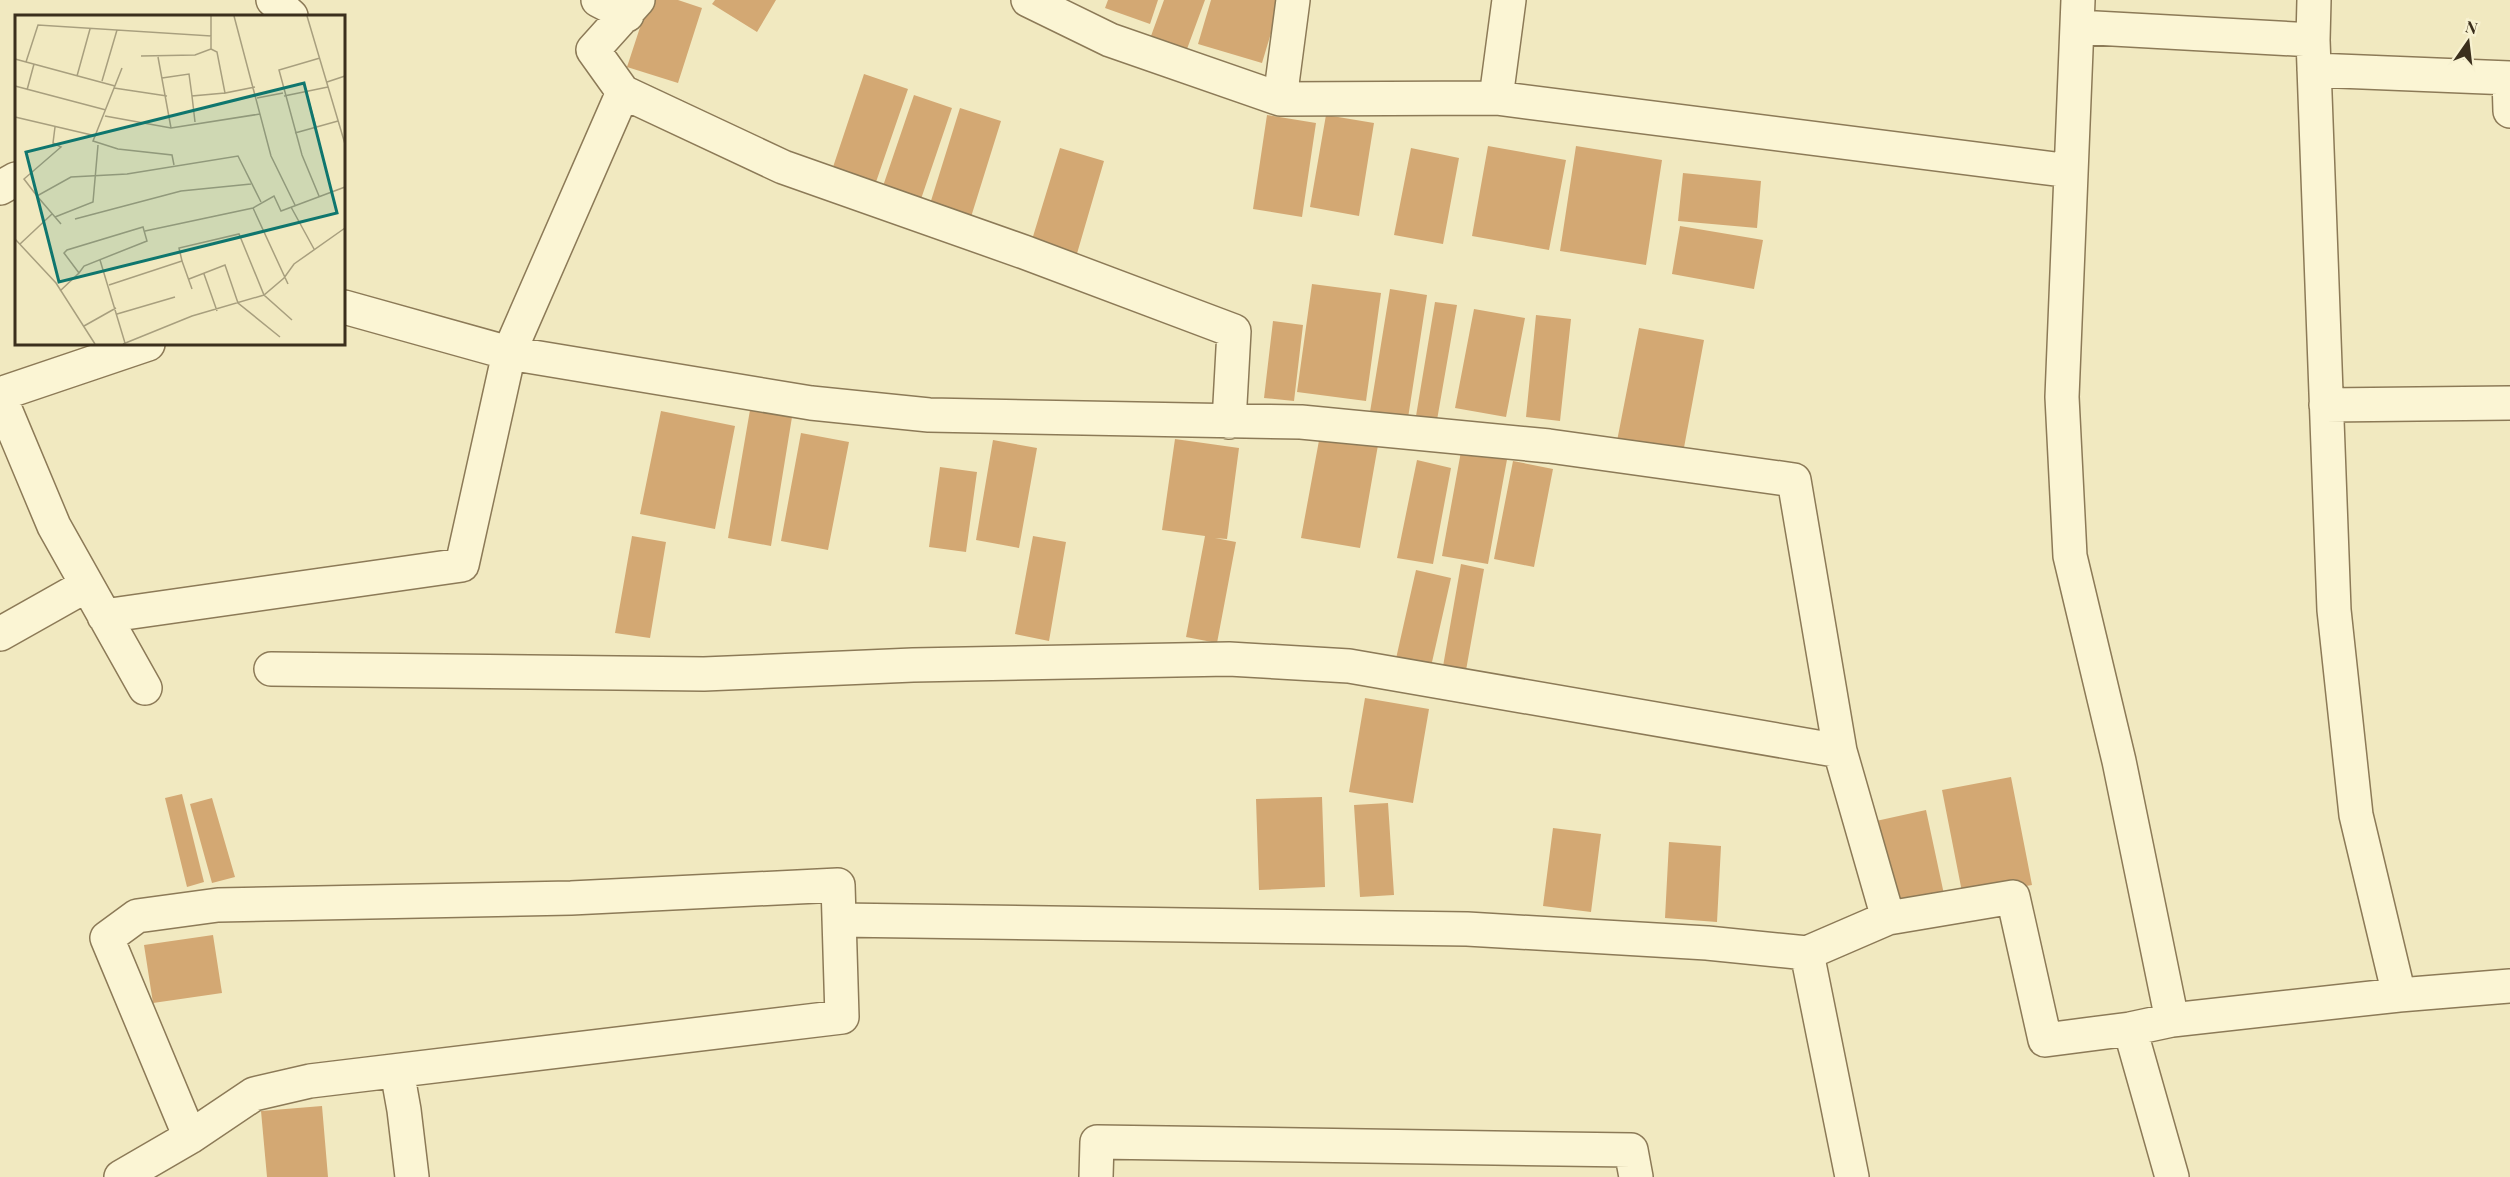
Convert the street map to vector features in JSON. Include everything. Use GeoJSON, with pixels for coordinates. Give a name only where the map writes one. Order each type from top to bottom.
{"type":"FeatureCollection","features":[{"type":"Feature","properties":{"kind":"street"},"geometry":{"type":"LineString","coordinates":[[273,0],[290,15]]}},
{"type":"Feature","properties":{"kind":"street"},"geometry":{"type":"LineString","coordinates":[[598,0],[632,7]]}},
{"type":"Feature","properties":{"kind":"street"},"geometry":{"type":"LineString","coordinates":[[1028,0],[1110,40],[1280,99],[1496,98],[2071,171]]}},
{"type":"Feature","properties":{"kind":"street"},"geometry":{"type":"LineString","coordinates":[[1280,99],[1293,0]]}},
{"type":"Feature","properties":{"kind":"street"},"geometry":{"type":"LineString","coordinates":[[1496,98],[1509,0]]}},
{"type":"Feature","properties":{"kind":"street"},"geometry":{"type":"LineString","coordinates":[[2314,0],[2313,55],[2334,610],[2356,815],[2399,995]]}},
{"type":"Feature","properties":{"kind":"street"},"geometry":{"type":"LineString","coordinates":[[632,7],[593,50],[623,92],[783,167],[1024,252],[1234,331],[1229,422]]}},
{"type":"Feature","properties":{"kind":"street"},"geometry":{"type":"LineString","coordinates":[[2172,1020],[2119,761],[2070,556],[2062,397],[2078,13],[2313,55],[2510,78],[2510,111]]}},
{"type":"Feature","properties":{"kind":"street"},"geometry":{"type":"LineString","coordinates":[[104,616],[462,565],[509,353],[623,92]]}},
{"type":"Feature","properties":{"kind":"street"},"geometry":{"type":"LineString","coordinates":[[0,188],[15,180]]}},
{"type":"Feature","properties":{"kind":"street"},"geometry":{"type":"LineString","coordinates":[[345,307],[509,353],[811,403],[929,415],[1302,422],[1537,445],[1794,480],[1840,751],[1888,918]]}},
{"type":"Feature","properties":{"kind":"street"},"geometry":{"type":"LineString","coordinates":[[145,345],[0,395],[54,526],[145,688]]}},
{"type":"Feature","properties":{"kind":"street"},"geometry":{"type":"LineString","coordinates":[[2326,405],[2510,404]]}},
{"type":"Feature","properties":{"kind":"street"},"geometry":{"type":"LineString","coordinates":[[0,634],[87,585]]}},
{"type":"Feature","properties":{"kind":"street"},"geometry":{"type":"LineString","coordinates":[[272,669],[704,674],[913,665],[1229,659],[1349,666],[1840,751]]}},
{"type":"Feature","properties":{"kind":"street"},"geometry":{"type":"LineString","coordinates":[[121,1177],[190,1137],[254,1094],[310,1082],[842,1017],[838,885],[571,898],[218,905],[137,916],[107,938],[190,1137]]}},
{"type":"Feature","properties":{"kind":"street"},"geometry":{"type":"LineString","coordinates":[[839,920],[1467,928],[1707,943],[1807,953],[1888,918],[2013,897],[2045,1040],[2130,1029],[2172,1020],[2399,995],[2510,986]]}},
{"type":"Feature","properties":{"kind":"street"},"geometry":{"type":"LineString","coordinates":[[1807,953],[1852,1177]]}},
{"type":"Feature","properties":{"kind":"street"},"geometry":{"type":"LineString","coordinates":[[2130,1029],[2172,1177]]}},
{"type":"Feature","properties":{"kind":"street"},"geometry":{"type":"LineString","coordinates":[[397,1071],[412,1177]]}},
{"type":"Feature","properties":{"kind":"street"},"geometry":{"type":"LineString","coordinates":[[1096,1177],[1097,1142],[1631,1149],[1636,1177]]}},
{"type":"Feature","properties":{"kind":"building"},"geometry":{"type":"Polygon","coordinates":[[[649,0],[678,0],[702,8],[678,83],[627,67],[649,0]]]}},
{"type":"Feature","properties":{"kind":"building"},"geometry":{"type":"Polygon","coordinates":[[[715,0],[776,0],[757,32],[712,4],[715,0]]]}},
{"type":"Feature","properties":{"kind":"building"},"geometry":{"type":"Polygon","coordinates":[[[1108,0],[1158,0],[1150,24],[1105,8],[1108,0]]]}},
{"type":"Feature","properties":{"kind":"building"},"geometry":{"type":"Polygon","coordinates":[[[1164,0],[1205,0],[1187,49],[1151,36],[1164,0]]]}},
{"type":"Feature","properties":{"kind":"building"},"geometry":{"type":"Polygon","coordinates":[[[1211,0],[1281,0],[1262,63],[1198,44],[1211,0]]]}},
{"type":"Feature","properties":{"kind":"building"},"geometry":{"type":"Polygon","coordinates":[[[864,74],[908,89],[876,182],[833,167],[864,74]]]}},
{"type":"Feature","properties":{"kind":"building"},"geometry":{"type":"Polygon","coordinates":[[[914,95],[952,108],[920,202],[882,189],[914,95]]]}},
{"type":"Feature","properties":{"kind":"building"},"geometry":{"type":"Polygon","coordinates":[[[960,108],[1001,121],[971,217],[930,204],[960,108]]]}},
{"type":"Feature","properties":{"kind":"building"},"geometry":{"type":"Polygon","coordinates":[[[1267,115],[1316,123],[1302,217],[1253,209],[1267,115]]]}},
{"type":"Feature","properties":{"kind":"building"},"geometry":{"type":"Polygon","coordinates":[[[1326,115],[1374,123],[1359,216],[1310,207],[1326,115]]]}},
{"type":"Feature","properties":{"kind":"building"},"geometry":{"type":"Polygon","coordinates":[[[1488,146],[1566,160],[1549,250],[1472,236],[1488,146]]]}},
{"type":"Feature","properties":{"kind":"building"},"geometry":{"type":"Polygon","coordinates":[[[1576,146],[1662,160],[1646,265],[1560,251],[1576,146]]]}},
{"type":"Feature","properties":{"kind":"building"},"geometry":{"type":"Polygon","coordinates":[[[1060,148],[1104,161],[1076,257],[1031,243],[1060,148]]]}},
{"type":"Feature","properties":{"kind":"building"},"geometry":{"type":"Polygon","coordinates":[[[1411,148],[1459,158],[1443,244],[1394,235],[1411,148]]]}},
{"type":"Feature","properties":{"kind":"building"},"geometry":{"type":"Polygon","coordinates":[[[1683,173],[1761,181],[1757,228],[1678,221],[1683,173]]]}},
{"type":"Feature","properties":{"kind":"building"},"geometry":{"type":"Polygon","coordinates":[[[1680,226],[1763,240],[1754,289],[1672,274],[1680,226]]]}},
{"type":"Feature","properties":{"kind":"building"},"geometry":{"type":"Polygon","coordinates":[[[1312,284],[1381,293],[1366,401],[1297,392],[1312,284]]]}},
{"type":"Feature","properties":{"kind":"building"},"geometry":{"type":"Polygon","coordinates":[[[1390,289],[1427,295],[1408,418],[1370,412],[1390,289]]]}},
{"type":"Feature","properties":{"kind":"building"},"geometry":{"type":"Polygon","coordinates":[[[1435,302],[1457,305],[1437,420],[1416,416],[1435,302]]]}},
{"type":"Feature","properties":{"kind":"building"},"geometry":{"type":"Polygon","coordinates":[[[1474,309],[1525,318],[1506,417],[1455,408],[1474,309]]]}},
{"type":"Feature","properties":{"kind":"building"},"geometry":{"type":"Polygon","coordinates":[[[1536,315],[1571,319],[1560,421],[1526,417],[1536,315]]]}},
{"type":"Feature","properties":{"kind":"building"},"geometry":{"type":"Polygon","coordinates":[[[1273,321],[1303,325],[1294,401],[1264,398],[1273,321]]]}},
{"type":"Feature","properties":{"kind":"building"},"geometry":{"type":"Polygon","coordinates":[[[1639,328],[1704,340],[1683,453],[1617,441],[1639,328]]]}},
{"type":"Feature","properties":{"kind":"building"},"geometry":{"type":"Polygon","coordinates":[[[750,410],[792,417],[771,546],[728,538],[750,410]]]}},
{"type":"Feature","properties":{"kind":"building"},"geometry":{"type":"Polygon","coordinates":[[[661,411],[735,426],[715,529],[640,514],[661,411]]]}},
{"type":"Feature","properties":{"kind":"building"},"geometry":{"type":"Polygon","coordinates":[[[801,433],[849,442],[828,550],[781,541],[801,433]]]}},
{"type":"Feature","properties":{"kind":"building"},"geometry":{"type":"Polygon","coordinates":[[[1320,435],[1378,445],[1360,548],[1301,538],[1320,435]]]}},
{"type":"Feature","properties":{"kind":"building"},"geometry":{"type":"Polygon","coordinates":[[[1175,439],[1239,448],[1227,539],[1215,538],[1236,542],[1217,643],[1186,637],[1205,536],[1162,530],[1175,439]]]}},
{"type":"Feature","properties":{"kind":"building"},"geometry":{"type":"Polygon","coordinates":[[[993,440],[1037,448],[1019,548],[976,540],[993,440]]]}},
{"type":"Feature","properties":{"kind":"building"},"geometry":{"type":"Polygon","coordinates":[[[1462,446],[1508,454],[1488,564],[1442,556],[1462,446]]]}},
{"type":"Feature","properties":{"kind":"building"},"geometry":{"type":"Polygon","coordinates":[[[1417,460],[1451,468],[1433,564],[1397,558],[1417,460]]]}},
{"type":"Feature","properties":{"kind":"building"},"geometry":{"type":"Polygon","coordinates":[[[1513,461],[1553,469],[1534,567],[1494,559],[1513,461]]]}},
{"type":"Feature","properties":{"kind":"building"},"geometry":{"type":"Polygon","coordinates":[[[940,467],[977,472],[966,552],[929,547],[940,467]]]}},
{"type":"Feature","properties":{"kind":"building"},"geometry":{"type":"Polygon","coordinates":[[[632,536],[666,542],[650,638],[615,633],[632,536]]]}},
{"type":"Feature","properties":{"kind":"building"},"geometry":{"type":"Polygon","coordinates":[[[1033,536],[1066,542],[1049,641],[1015,634],[1033,536]]]}},
{"type":"Feature","properties":{"kind":"building"},"geometry":{"type":"Polygon","coordinates":[[[1461,564],[1484,569],[1465,676],[1442,672],[1461,564]]]}},
{"type":"Feature","properties":{"kind":"building"},"geometry":{"type":"Polygon","coordinates":[[[1416,570],[1451,578],[1430,671],[1395,663],[1416,570]]]}},
{"type":"Feature","properties":{"kind":"building"},"geometry":{"type":"Polygon","coordinates":[[[1365,698],[1429,709],[1413,803],[1349,792],[1365,698]]]}},
{"type":"Feature","properties":{"kind":"building"},"geometry":{"type":"Polygon","coordinates":[[[2011,777],[2032,885],[1963,897],[1942,790],[2011,777]]]}},
{"type":"Feature","properties":{"kind":"building"},"geometry":{"type":"Polygon","coordinates":[[[182,794],[204,882],[187,887],[165,798],[182,794]]]}},
{"type":"Feature","properties":{"kind":"building"},"geometry":{"type":"Polygon","coordinates":[[[1322,797],[1325,887],[1259,890],[1256,799],[1322,797]]]}},
{"type":"Feature","properties":{"kind":"building"},"geometry":{"type":"Polygon","coordinates":[[[212,798],[235,877],[212,883],[190,804],[212,798]]]}},
{"type":"Feature","properties":{"kind":"building"},"geometry":{"type":"Polygon","coordinates":[[[1388,803],[1394,895],[1360,897],[1354,805],[1388,803]]]}},
{"type":"Feature","properties":{"kind":"building"},"geometry":{"type":"Polygon","coordinates":[[[1926,810],[1945,899],[1895,909],[1876,821],[1926,810]]]}},
{"type":"Feature","properties":{"kind":"building"},"geometry":{"type":"Polygon","coordinates":[[[1553,828],[1601,834],[1591,912],[1543,906],[1553,828]]]}},
{"type":"Feature","properties":{"kind":"building"},"geometry":{"type":"Polygon","coordinates":[[[1669,842],[1721,846],[1717,922],[1665,918],[1669,842]]]}},
{"type":"Feature","properties":{"kind":"building"},"geometry":{"type":"Polygon","coordinates":[[[213,935],[222,993],[153,1003],[144,945],[213,935]]]}},
{"type":"Feature","properties":{"kind":"building"},"geometry":{"type":"Polygon","coordinates":[[[322,1106],[328,1177],[267,1177],[261,1111],[322,1106]]]}}]}
